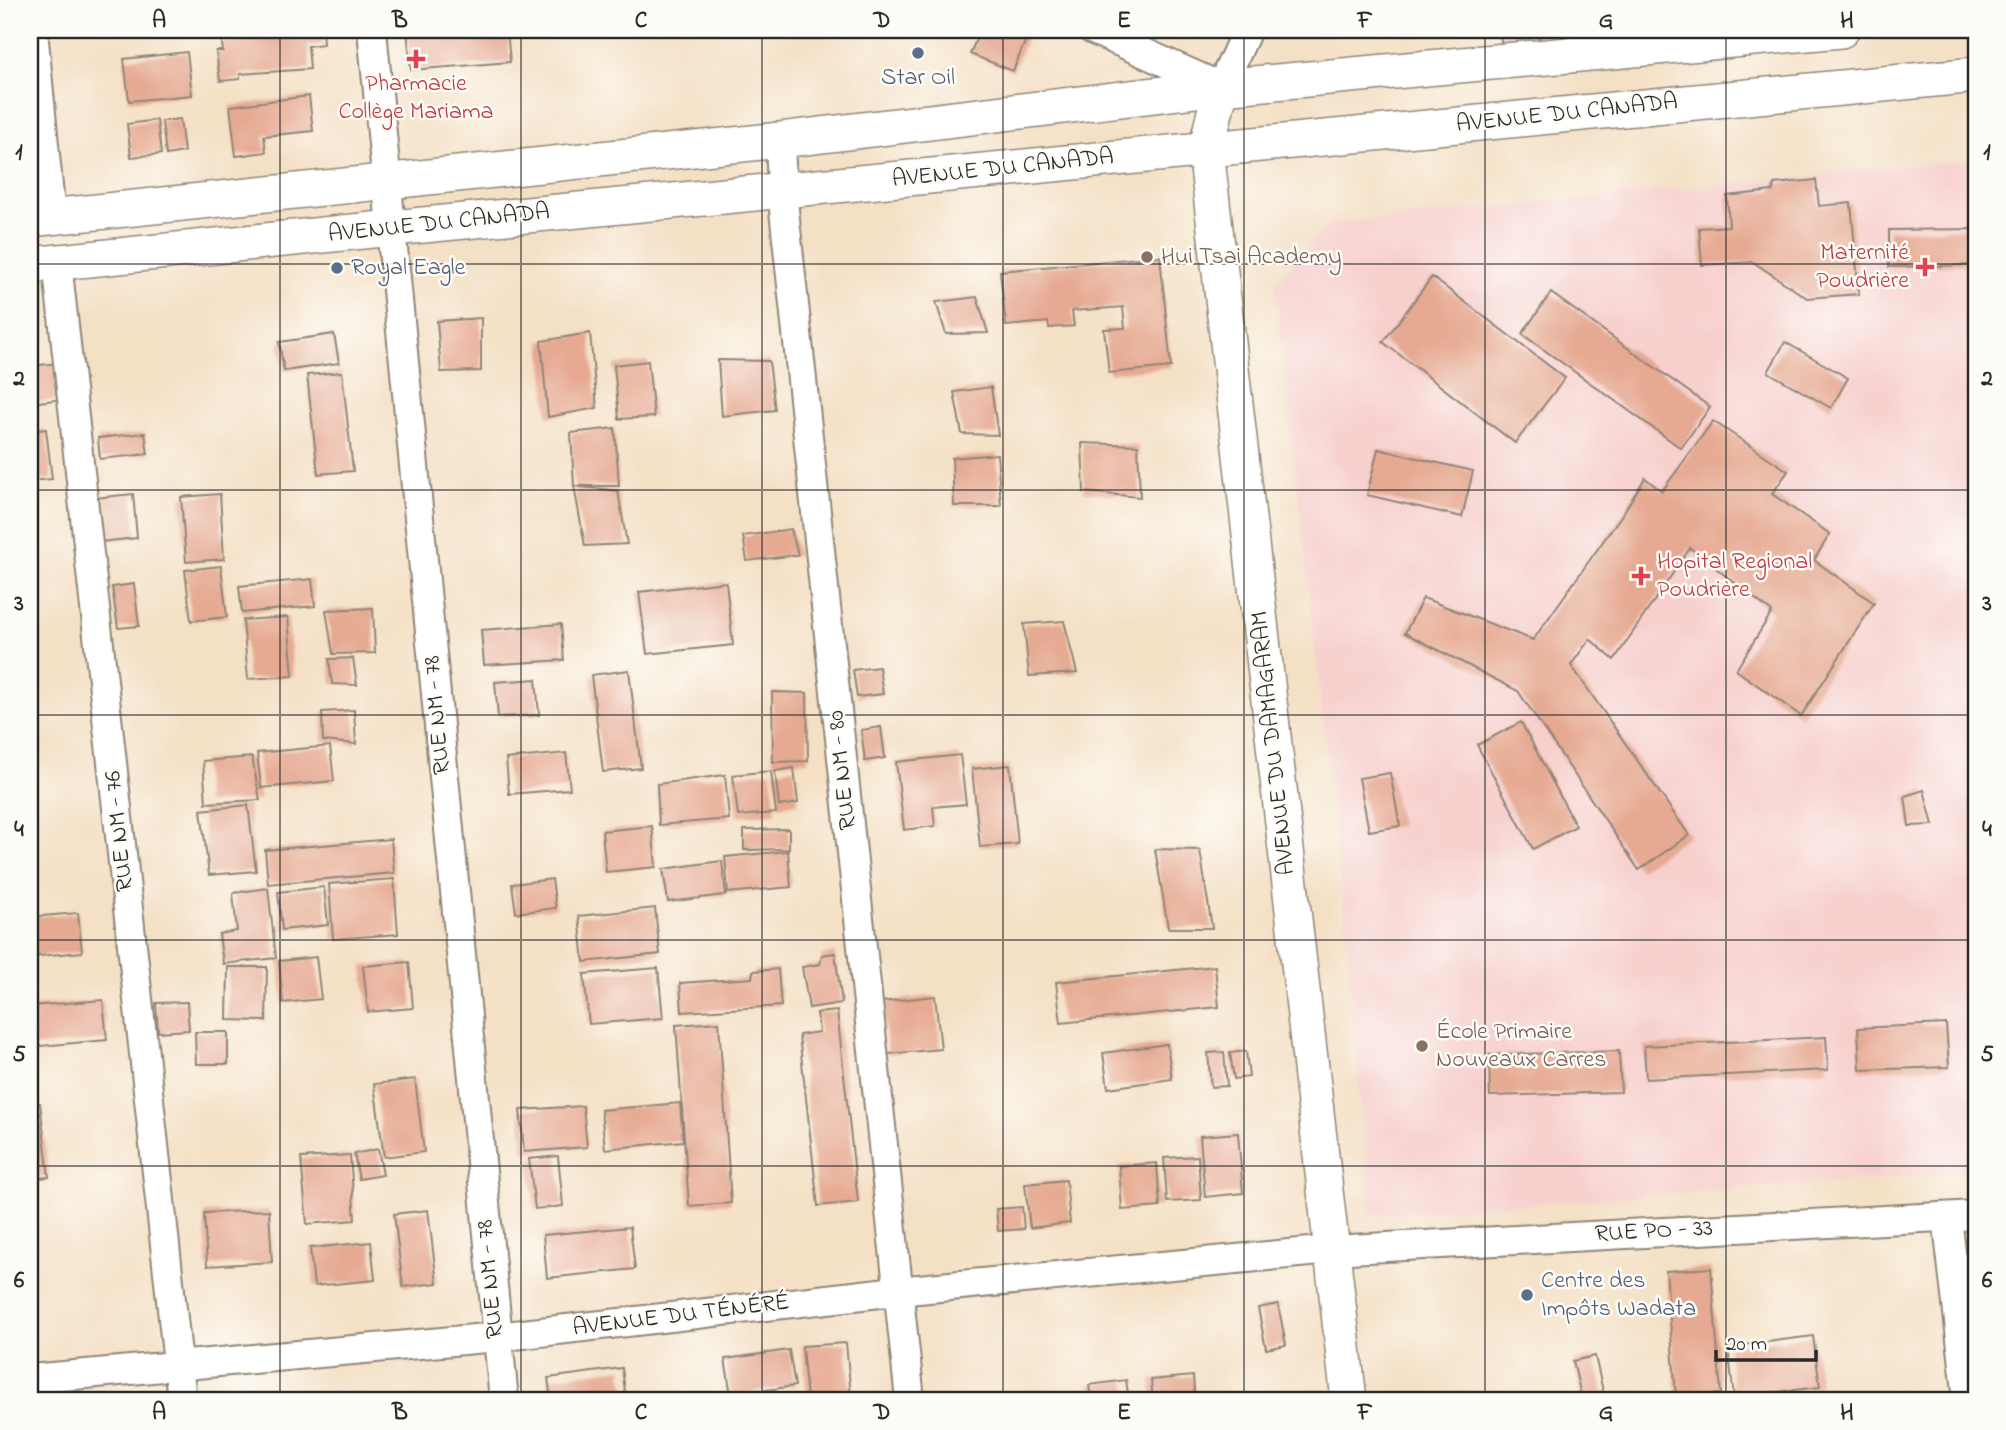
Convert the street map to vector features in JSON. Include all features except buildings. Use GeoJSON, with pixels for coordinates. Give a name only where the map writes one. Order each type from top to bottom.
{"type":"FeatureCollection","features":[{"type":"Feature","properties":{"kind":"street"},"geometry":{"type":"LineString","coordinates":[[33,30],[41,218]]}},
{"type":"Feature","properties":{"kind":"street","name":"RUE NM - 78"},"geometry":{"type":"LineString","coordinates":[[372,30],[504,1400]]}},
{"type":"Feature","properties":{"kind":"street"},"geometry":{"type":"LineString","coordinates":[[1093,30],[1221,88],[1247,30]]}},
{"type":"Feature","properties":{"kind":"street","name":"AVENUE DU CANADA"},"geometry":{"type":"LineString","coordinates":[[41,218],[780,140],[1221,88],[1756,34],[1841,30]]}},
{"type":"Feature","properties":{"kind":"street"},"geometry":{"type":"LineString","coordinates":[[1756,34],[1759,96]]}},
{"type":"Feature","properties":{"kind":"street","name":"AVENUE DU CANADA"},"geometry":{"type":"LineString","coordinates":[[43,264],[1976,75]]}},
{"type":"Feature","properties":{"kind":"street","name":"AVENUE DU DAMAGARAM"},"geometry":{"type":"LineString","coordinates":[[1221,88],[1206,150],[1349,1400]]}},
{"type":"Feature","properties":{"kind":"street","name":"RUE NM - 80"},"geometry":{"type":"LineString","coordinates":[[780,140],[782,191],[910,1400]]}},
{"type":"Feature","properties":{"kind":"street","name":"RUE NM - 76"},"geometry":{"type":"LineString","coordinates":[[43,264],[182,1400]]}},
{"type":"Feature","properties":{"kind":"street","name":"RUE PO - 33"},"geometry":{"type":"LineString","coordinates":[[1331,1250],[1976,1215]]}},
{"type":"Feature","properties":{"kind":"street"},"geometry":{"type":"LineString","coordinates":[[1947,1217],[1968,1400]]}},
{"type":"Feature","properties":{"kind":"street","name":"AVENUE DU TÉNÉRÉ"},"geometry":{"type":"LineString","coordinates":[[30,1380],[496,1337],[897,1291],[1331,1250]]}},
{"type":"Feature","properties":{"kind":"shaded area","name":"Hopital Regional Poudrière"},"geometry":{"type":"Polygon","coordinates":[[[1976,159],[1976,1172],[1370,1215],[1346,930],[1275,284],[1327,224],[1976,159]]]}},
{"type":"Feature","properties":{"kind":"place","name":"Star Oil"},"geometry":{"type":"Point","coordinates":[918,53]}},
{"type":"Feature","properties":{"kind":"place","name":"Pharmacie Collège Mariama"},"geometry":{"type":"Point","coordinates":[416,59]}},
{"type":"Feature","properties":{"kind":"place","name":"Hui Tsai Academy"},"geometry":{"type":"Point","coordinates":[1147,257]}},
{"type":"Feature","properties":{"kind":"place","name":"Maternité Poudrière"},"geometry":{"type":"Point","coordinates":[1925,267]}},
{"type":"Feature","properties":{"kind":"place","name":"Royal Eagle"},"geometry":{"type":"Point","coordinates":[337,268]}},
{"type":"Feature","properties":{"kind":"place","name":"Hopital Regional Poudrière"},"geometry":{"type":"Point","coordinates":[1641,576]}},
{"type":"Feature","properties":{"kind":"place","name":"École Primaire Nouveaux Carres"},"geometry":{"type":"Point","coordinates":[1422,1046]}},
{"type":"Feature","properties":{"kind":"place","name":"Centre des Impôts Wadata"},"geometry":{"type":"Point","coordinates":[1527,1295]}}]}
